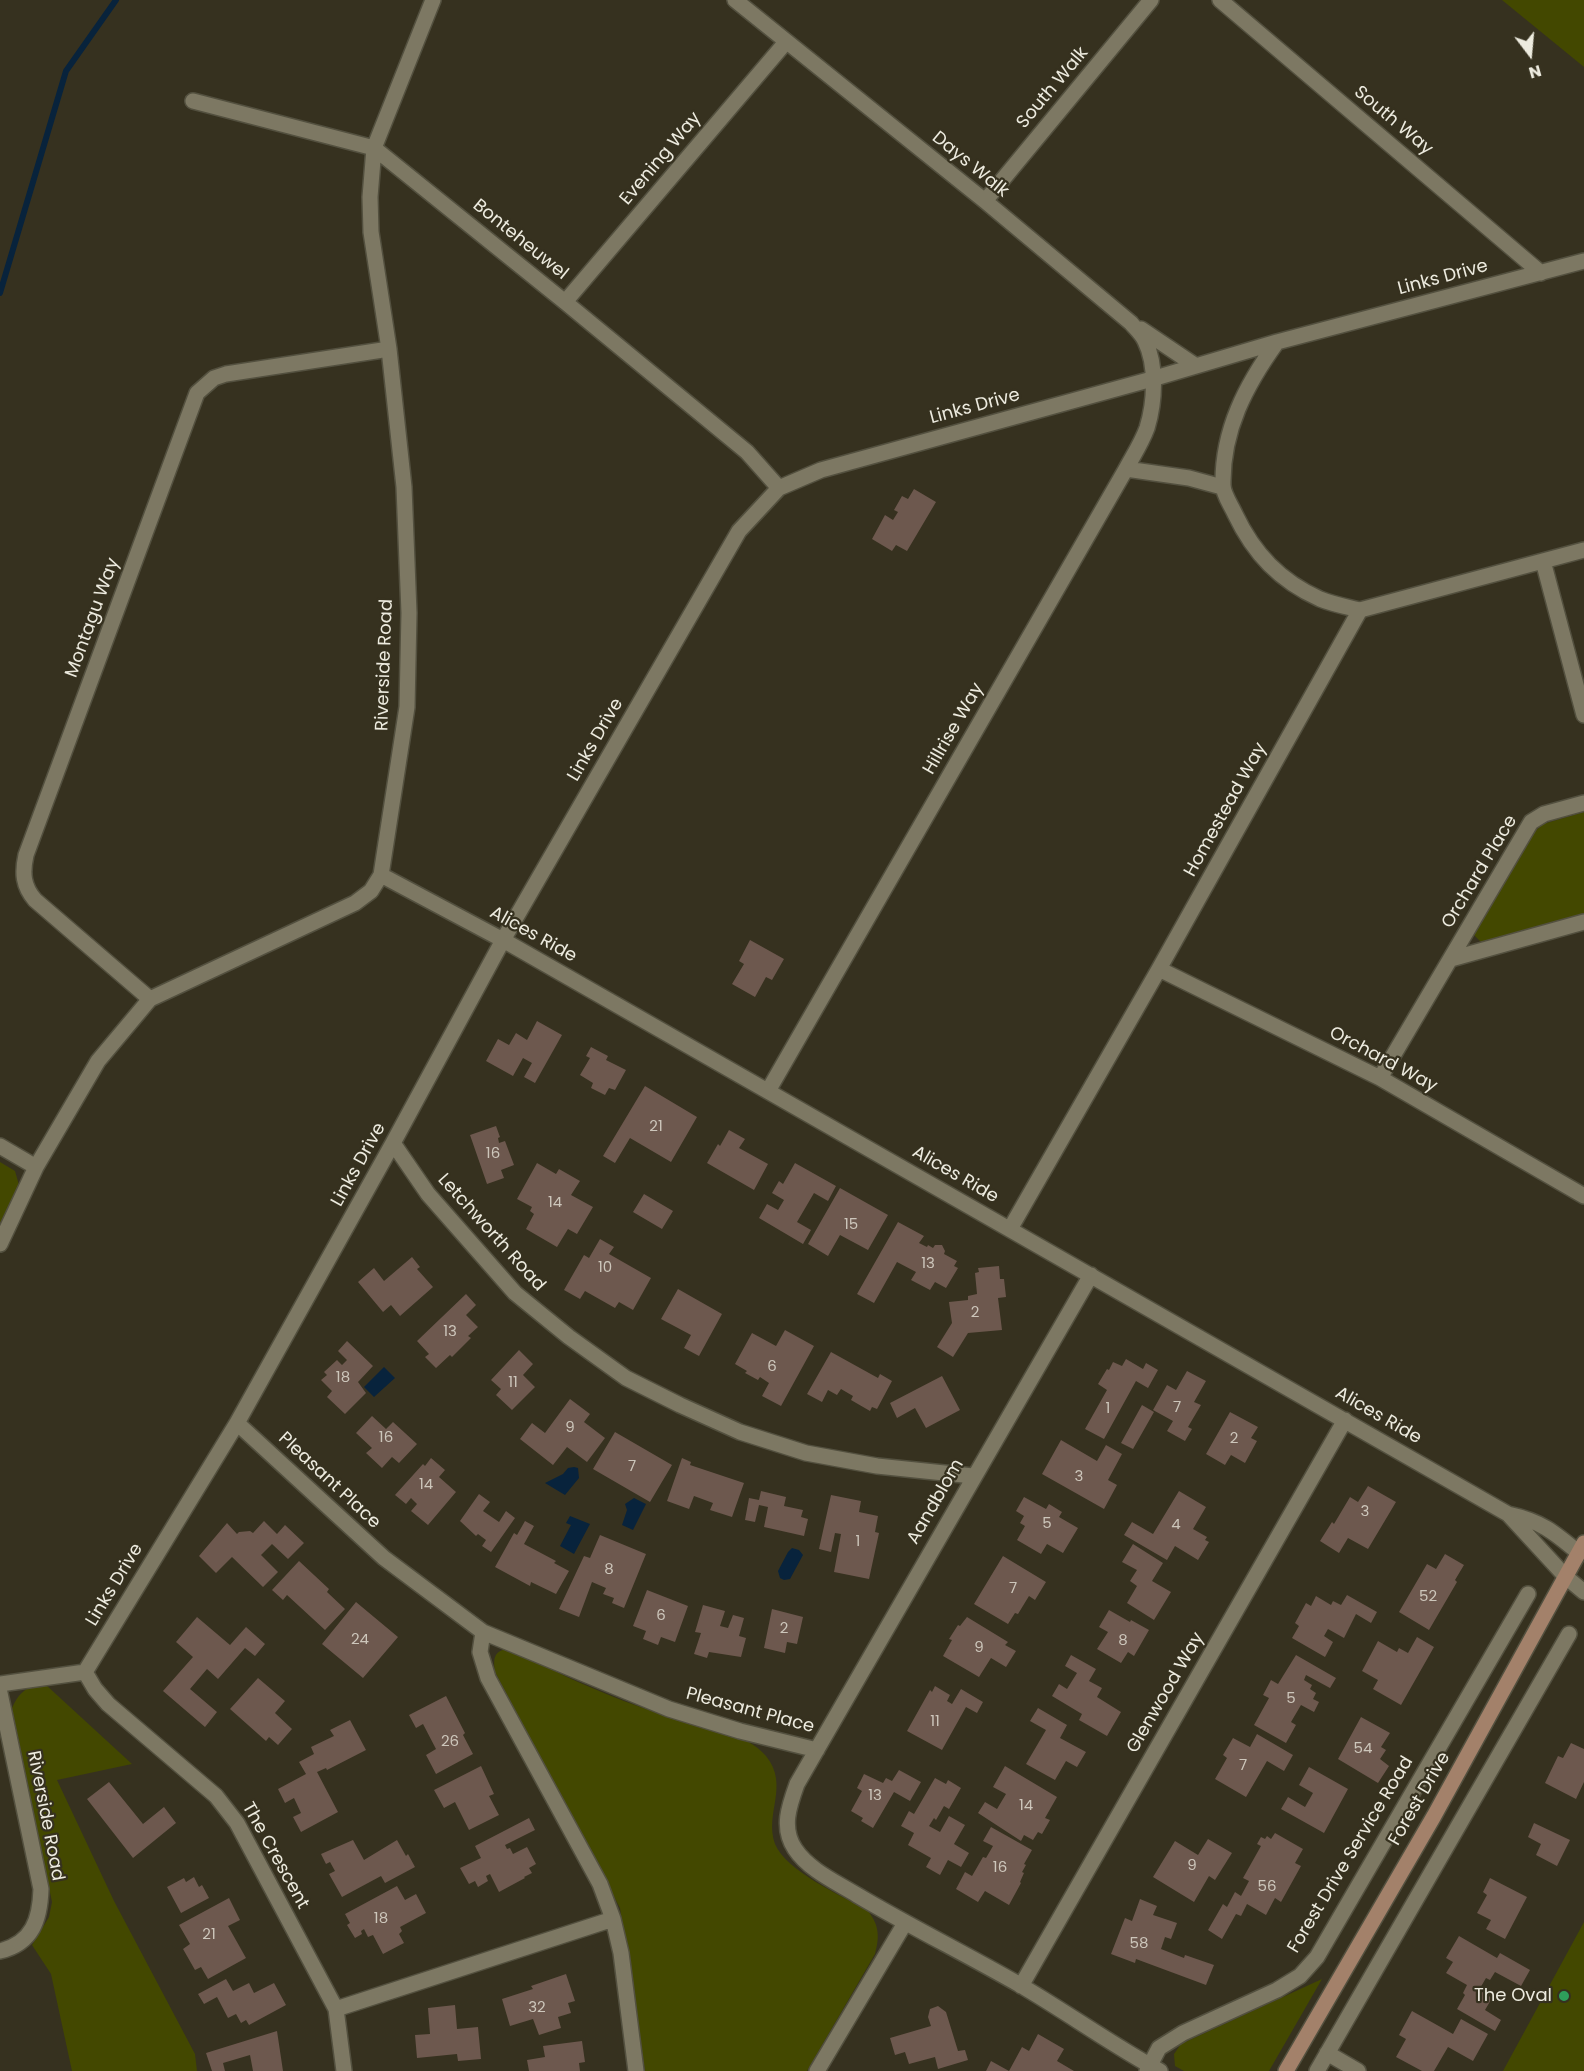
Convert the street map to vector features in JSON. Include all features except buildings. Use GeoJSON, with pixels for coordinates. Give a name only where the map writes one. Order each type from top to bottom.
{"type":"FeatureCollection","features":[{"type":"Feature","properties":{"kind":"main road","name":"Forest Drive"},"geometry":{"type":"LineString","coordinates":[[1286,2071],[1434,1816],[1582,1551]]}},
{"type":"Feature","properties":{"kind":"street","name":"Riverside Road"},"geometry":{"type":"LineString","coordinates":[[381,875],[407,707],[408,625],[404,487],[389,349],[371,232],[370,197],[374,148],[434,0]]}},
{"type":"Feature","properties":{"kind":"street","name":"Days Walk"},"geometry":{"type":"LineString","coordinates":[[735,0],[985,201],[1131,323],[1144,338],[1150,354],[1152,379]]}},
{"type":"Feature","properties":{"kind":"street","name":"South Walk"},"geometry":{"type":"LineString","coordinates":[[985,201],[1151,0]]}},
{"type":"Feature","properties":{"kind":"street","name":"South Way"},"geometry":{"type":"LineString","coordinates":[[1220,0],[1541,273]]}},
{"type":"Feature","properties":{"kind":"street","name":"Evening Way"},"geometry":{"type":"LineString","coordinates":[[565,302],[786,42]]}},
{"type":"Feature","properties":{"kind":"street","name":"Bonteheuwel"},"geometry":{"type":"LineString","coordinates":[[193,101],[374,148],[747,452],[779,488]]}},
{"type":"Feature","properties":{"kind":"street","name":"Links Drive"},"geometry":{"type":"LineString","coordinates":[[85,1672],[237,1423],[503,940],[739,531],[779,488],[821,470],[1152,379],[1277,342],[1584,261]]}},
{"type":"Feature","properties":{"kind":"street"},"geometry":{"type":"LineString","coordinates":[[1131,323],[1196,366]]}},
{"type":"Feature","properties":{"kind":"street"},"geometry":{"type":"LineString","coordinates":[[1277,342],[1258,368],[1230,426],[1222,488],[1244,532],[1263,560],[1288,581],[1322,600],[1360,610],[1584,550]]}},
{"type":"Feature","properties":{"kind":"street","name":"Montagu Way"},"geometry":{"type":"LineString","coordinates":[[150,999],[28,892],[23,868],[30,844],[197,393],[214,378],[226,374],[389,349]]}},
{"type":"Feature","properties":{"kind":"street","name":"Hillrise Way"},"geometry":{"type":"LineString","coordinates":[[768,1091],[1126,469],[1146,428],[1153,403],[1152,379]]}},
{"type":"Feature","properties":{"kind":"street"},"geometry":{"type":"LineString","coordinates":[[1126,469],[1190,478],[1222,488]]}},
{"type":"Feature","properties":{"kind":"street"},"geometry":{"type":"LineString","coordinates":[[1543,561],[1584,715]]}},
{"type":"Feature","properties":{"kind":"street","name":"Homestead Way"},"geometry":{"type":"LineString","coordinates":[[1010,1229],[1360,610]]}},
{"type":"Feature","properties":{"kind":"street","name":"Orchard Place"},"geometry":{"type":"LineString","coordinates":[[1380,1078],[1531,822],[1544,814],[1584,803]]}},
{"type":"Feature","properties":{"kind":"street"},"geometry":{"type":"LineString","coordinates":[[0,1244],[36,1167],[98,1061],[150,999],[355,903],[372,891],[381,875]]}},
{"type":"Feature","properties":{"kind":"street","name":"Alices Ride"},"geometry":{"type":"LineString","coordinates":[[381,875],[503,940],[1508,1514],[1566,1577],[1584,1592]]}},
{"type":"Feature","properties":{"kind":"street","name":"Orchard Place"},"geometry":{"type":"LineString","coordinates":[[1451,959],[1584,922]]}},
{"type":"Feature","properties":{"kind":"street","name":"Orchard Way"},"geometry":{"type":"LineString","coordinates":[[1159,969],[1380,1078],[1584,1196]]}},
{"type":"Feature","properties":{"kind":"street","name":"Letchworth Road"},"geometry":{"type":"LineString","coordinates":[[393,1143],[428,1194],[514,1293],[626,1378],[740,1432],[806,1453],[877,1466],[973,1476]]}},
{"type":"Feature","properties":{"kind":"street"},"geometry":{"type":"LineString","coordinates":[[0,1146],[36,1167]]}},
{"type":"Feature","properties":{"kind":"street","name":"Aandblom"},"geometry":{"type":"LineString","coordinates":[[817,1750],[1091,1275]]}},
{"type":"Feature","properties":{"kind":"street","name":"Glenwood Way"},"geometry":{"type":"LineString","coordinates":[[1021,1986],[1345,1420]]}},
{"type":"Feature","properties":{"kind":"street","name":"Pleasant Place"},"geometry":{"type":"LineString","coordinates":[[237,1423],[384,1558],[483,1632],[669,1709],[740,1731],[817,1750],[797,1784],[789,1806],[787,1822],[789,1839],[811,1867],[905,1923],[1021,1986],[1152,2069]]}},
{"type":"Feature","properties":{"kind":"street","name":"Alices Ride"},"geometry":{"type":"LineString","coordinates":[[1508,1514],[1527,1518],[1552,1530],[1582,1551]]}},
{"type":"Feature","properties":{"kind":"street","name":"Forest Drive Service Road"},"geometry":{"type":"LineString","coordinates":[[1152,2069],[1159,2048],[1182,2033],[1277,1990],[1300,1976],[1317,1957],[1528,1594]]}},
{"type":"Feature","properties":{"kind":"street"},"geometry":{"type":"LineString","coordinates":[[483,1632],[480,1652],[488,1678],[600,1884],[613,1919],[621,1953],[636,2071]]}},
{"type":"Feature","properties":{"kind":"street"},"geometry":{"type":"LineString","coordinates":[[1317,2071],[1569,1634]]}},
{"type":"Feature","properties":{"kind":"street"},"geometry":{"type":"LineString","coordinates":[[0,1684],[85,1672]]}},
{"type":"Feature","properties":{"kind":"street","name":"The Crescent"},"geometry":{"type":"LineString","coordinates":[[85,1672],[95,1689],[108,1704],[216,1796],[228,1809],[336,2009],[344,2071]]}},
{"type":"Feature","properties":{"kind":"street","name":"Riverside Road"},"geometry":{"type":"LineString","coordinates":[[0,1693],[41,1889],[40,1909],[35,1927],[21,1942],[0,1951]]}},
{"type":"Feature","properties":{"kind":"street"},"geometry":{"type":"LineString","coordinates":[[336,2009],[613,1919]]}},
{"type":"Feature","properties":{"kind":"street"},"geometry":{"type":"LineString","coordinates":[[817,2071],[905,1923]]}},
{"type":"Feature","properties":{"kind":"street"},"geometry":{"type":"LineString","coordinates":[[1327,2053],[1358,2071]]}},
{"type":"Feature","properties":{"kind":"shaded area"},"geometry":{"type":"Polygon","coordinates":[[[1502,0],[1584,0],[1584,67],[1502,0]]]}},
{"type":"Feature","properties":{"kind":"shaded area"},"geometry":{"type":"Polygon","coordinates":[[[1584,812],[1584,918],[1483,944],[1474,935],[1476,928],[1531,835],[1543,824],[1584,812]]]}},
{"type":"Feature","properties":{"kind":"shaded area"},"geometry":{"type":"Polygon","coordinates":[[[0,1162],[15,1171],[19,1185],[0,1223],[0,1162]]]}},
{"type":"Feature","properties":{"kind":"shaded area"},"geometry":{"type":"Polygon","coordinates":[[[509,1649],[624,1701],[738,1737],[758,1748],[766,1756],[773,1767],[776,1778],[772,1833],[781,1854],[802,1873],[867,1910],[877,1930],[878,1942],[875,1954],[807,2071],[645,2071],[620,1908],[495,1672],[494,1663],[497,1653],[509,1649]]]}},
{"type":"Feature","properties":{"kind":"shaded area"},"geometry":{"type":"Polygon","coordinates":[[[38,1684],[45,1684],[132,1764],[57,1780],[114,1901],[195,2054],[197,2071],[72,2071],[51,1974],[32,1945],[49,1917],[52,1902],[12,1708],[22,1693],[38,1684]]]}},
{"type":"Feature","properties":{"kind":"shaded area","name":"The Oval"},"geometry":{"type":"Polygon","coordinates":[[[1584,1922],[1584,2071],[1503,2071],[1584,1922]]]}},
{"type":"Feature","properties":{"kind":"shaded area"},"geometry":{"type":"Polygon","coordinates":[[[1322,1979],[1269,2071],[1184,2071],[1175,2066],[1174,2054],[1181,2044],[1322,1979]]]}},
{"type":"Feature","properties":{"kind":"water"},"geometry":{"type":"Polygon","coordinates":[[[384,1367],[395,1378],[374,1397],[364,1387],[384,1367]]]}},
{"type":"Feature","properties":{"kind":"water"},"geometry":{"type":"Polygon","coordinates":[[[568,1468],[578,1468],[579,1478],[565,1495],[545,1483],[563,1474],[568,1468]]]}},
{"type":"Feature","properties":{"kind":"water"},"geometry":{"type":"Polygon","coordinates":[[[634,1498],[646,1504],[633,1530],[622,1525],[627,1510],[625,1504],[634,1498]]]}},
{"type":"Feature","properties":{"kind":"water"},"geometry":{"type":"Polygon","coordinates":[[[570,1516],[590,1524],[574,1554],[560,1546],[571,1525],[566,1523],[570,1516]]]}},
{"type":"Feature","properties":{"kind":"water"},"geometry":{"type":"Polygon","coordinates":[[[792,1548],[799,1550],[803,1555],[790,1579],[784,1580],[780,1578],[778,1571],[792,1548]]]}},
{"type":"Feature","properties":{"kind":"waterway"},"geometry":{"type":"LineString","coordinates":[[0,293],[66,71],[116,0]]}},
{"type":"Feature","properties":{"kind":"place","name":"The Oval"},"geometry":{"type":"Point","coordinates":[1564,1996]}}]}
